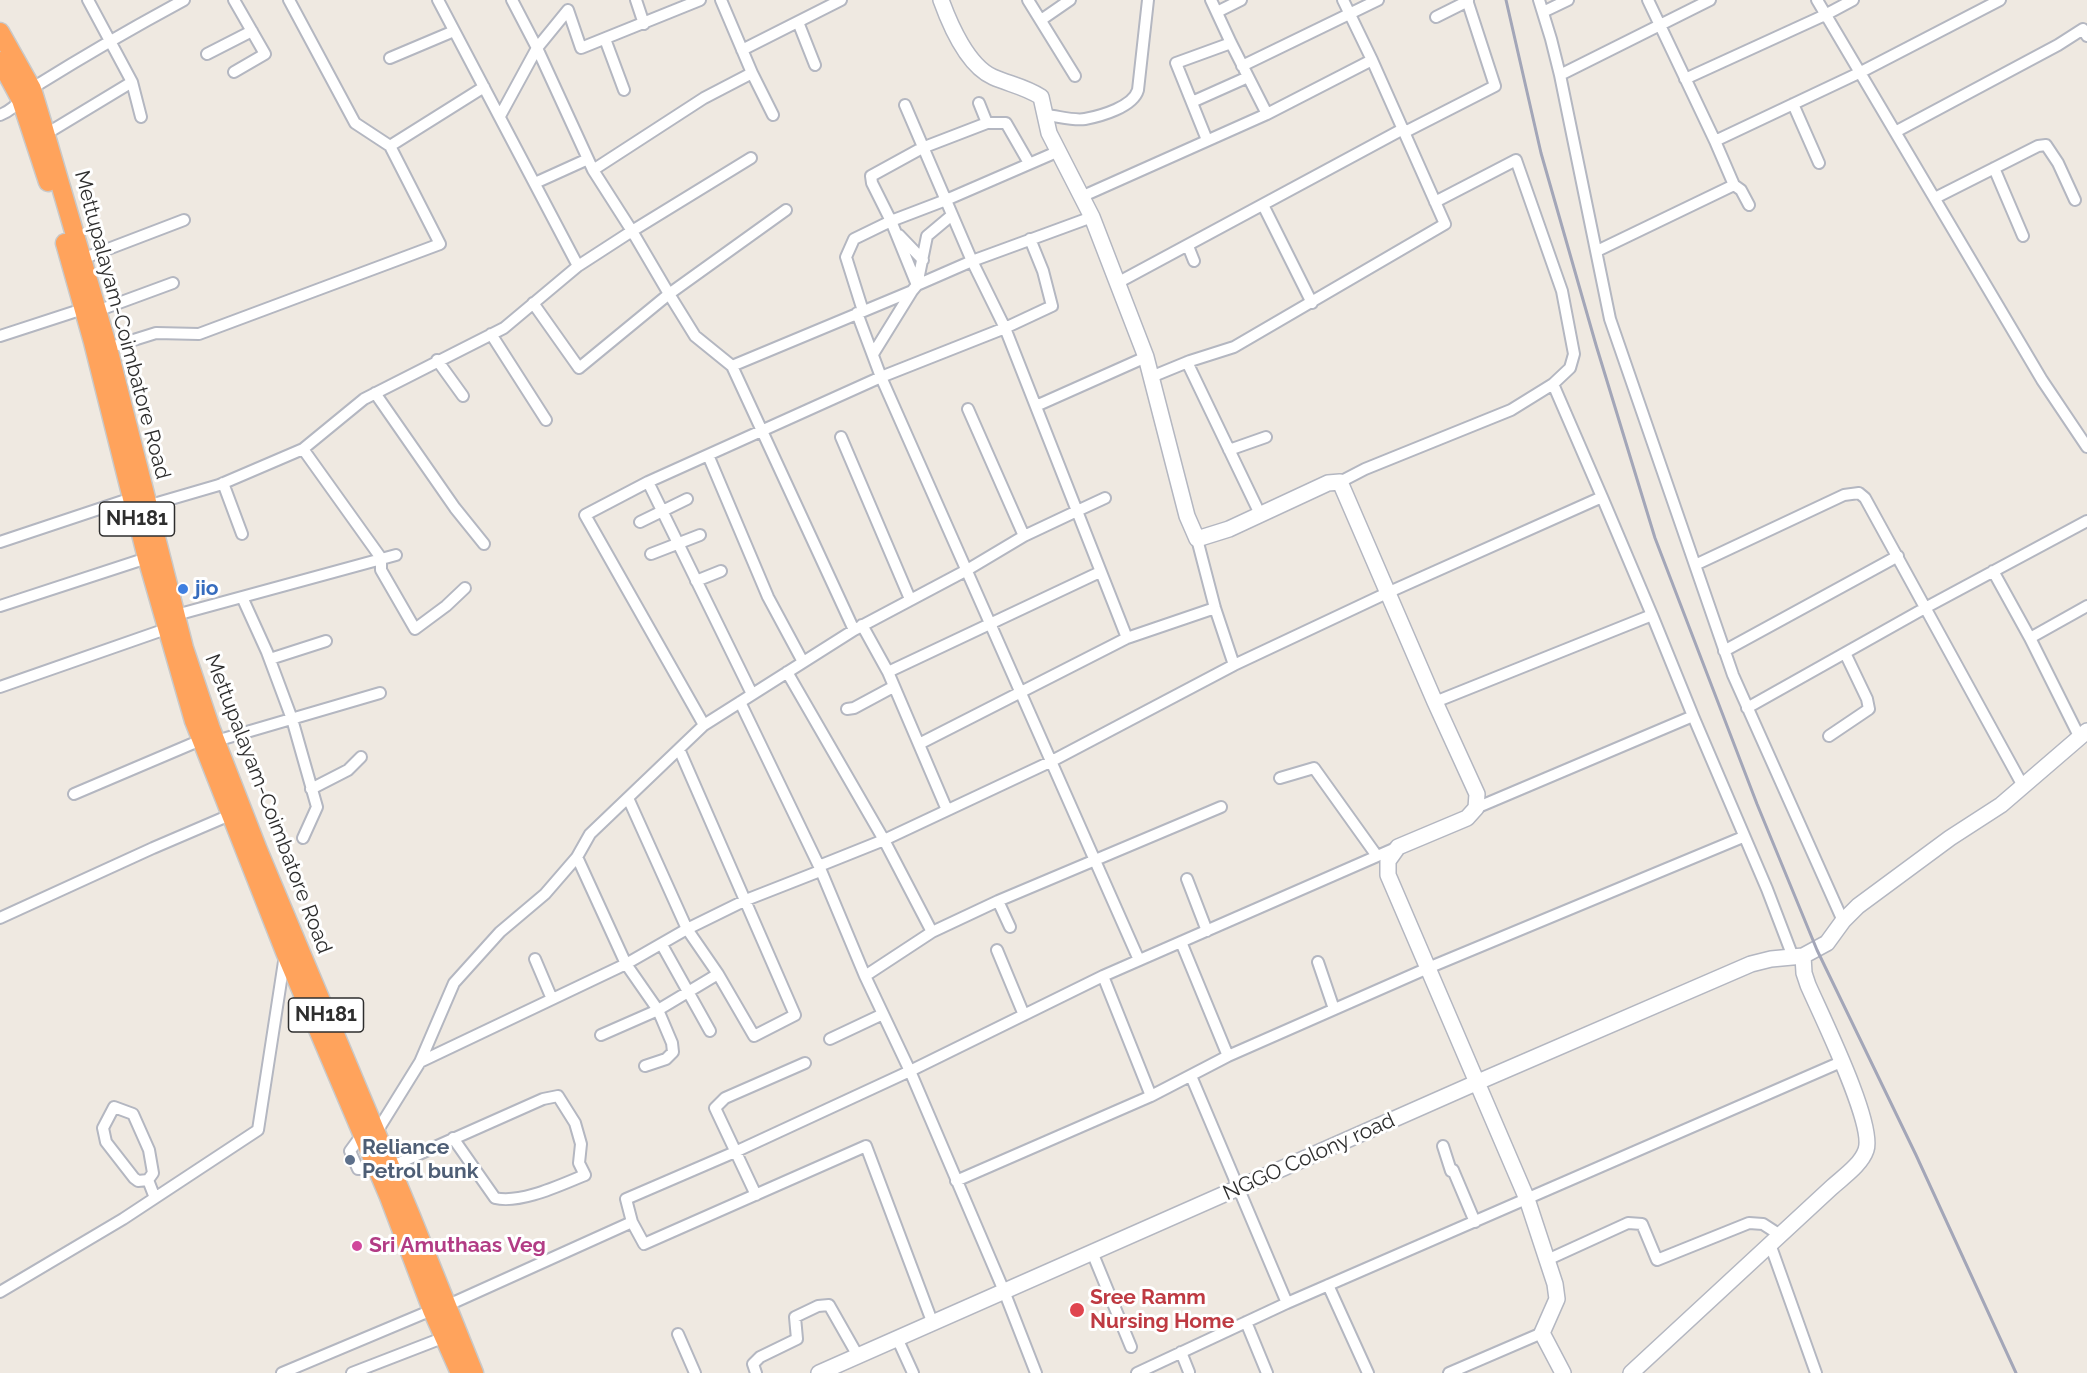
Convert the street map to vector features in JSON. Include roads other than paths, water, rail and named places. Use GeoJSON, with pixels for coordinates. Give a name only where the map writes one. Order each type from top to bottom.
{"type":"FeatureCollection","features":[{"type":"Feature","properties":{"kind":"highway","name":"Mettupalayam-Coimbatore Road"},"geometry":{"type":"LineString","coordinates":[[0,32],[46,134],[82,259],[90,310],[108,348],[139,502],[179,650],[209,741],[258,850],[299,968]]}},
{"type":"Feature","properties":{"kind":"highway","name":"NH181"},"geometry":{"type":"LineString","coordinates":[[0,61],[26,94],[47,180],[90,310],[139,502],[147,558],[172,623]]}},
{"type":"Feature","properties":{"kind":"highway","name":"NH181"},"geometry":{"type":"LineString","coordinates":[[209,741],[230,815],[285,952],[299,968],[384,1168],[439,1308],[461,1372]]}},
{"type":"Feature","properties":{"kind":"highway","name":"NH181"},"geometry":{"type":"LineString","coordinates":[[439,1308],[445,1337],[461,1372]]}},
{"type":"Feature","properties":{"kind":"street"},"geometry":{"type":"LineString","coordinates":[[88,0],[132,82],[141,117]]}},
{"type":"Feature","properties":{"kind":"street"},"geometry":{"type":"LineString","coordinates":[[0,115],[12,110],[26,94],[109,40],[184,0]]}},
{"type":"Feature","properties":{"kind":"street"},"geometry":{"type":"LineString","coordinates":[[234,0],[265,54],[234,72]]}},
{"type":"Feature","properties":{"kind":"street"},"geometry":{"type":"LineString","coordinates":[[108,348],[156,333],[199,334],[440,244],[390,146],[355,123],[289,0]]}},
{"type":"Feature","properties":{"kind":"street"},"geometry":{"type":"LineString","coordinates":[[438,0],[578,266]]}},
{"type":"Feature","properties":{"kind":"street"},"geometry":{"type":"LineString","coordinates":[[512,0],[537,48],[593,170],[695,336],[732,366],[858,628],[888,672],[947,810]]}},
{"type":"Feature","properties":{"kind":"street"},"geometry":{"type":"LineString","coordinates":[[636,0],[644,24]]}},
{"type":"Feature","properties":{"kind":"street"},"geometry":{"type":"LineString","coordinates":[[567,5],[581,48],[700,0]]}},
{"type":"Feature","properties":{"kind":"street"},"geometry":{"type":"LineString","coordinates":[[722,0],[752,73],[773,115]]}},
{"type":"Feature","properties":{"kind":"street"},"geometry":{"type":"LineString","coordinates":[[742,50],[841,0]]}},
{"type":"Feature","properties":{"kind":"street"},"geometry":{"type":"LineString","coordinates":[[1028,0],[1074,76]]}},
{"type":"Feature","properties":{"kind":"street"},"geometry":{"type":"LineString","coordinates":[[1041,20],[1070,0]]}},
{"type":"Feature","properties":{"kind":"street"},"geometry":{"type":"LineString","coordinates":[[1046,115],[1083,119],[1132,101],[1138,90],[1148,3],[1158,0]]}},
{"type":"Feature","properties":{"kind":"street"},"geometry":{"type":"LineString","coordinates":[[1211,0],[1267,114]]}},
{"type":"Feature","properties":{"kind":"street"},"geometry":{"type":"LineString","coordinates":[[1217,12],[1241,0]]}},
{"type":"Feature","properties":{"kind":"street"},"geometry":{"type":"LineString","coordinates":[[1151,377],[1187,362],[1234,347],[1445,224],[1343,0]]}},
{"type":"Feature","properties":{"kind":"street"},"geometry":{"type":"LineString","coordinates":[[1242,66],[1378,0]]}},
{"type":"Feature","properties":{"kind":"street"},"geometry":{"type":"LineString","coordinates":[[1539,0],[1560,75],[1610,319],[1724,651],[1842,921]]}},
{"type":"Feature","properties":{"kind":"street"},"geometry":{"type":"LineString","coordinates":[[1543,12],[1568,0]]}},
{"type":"Feature","properties":{"kind":"street"},"geometry":{"type":"LineString","coordinates":[[1648,0],[1734,185],[1741,190],[1749,205]]}},
{"type":"Feature","properties":{"kind":"street"},"geometry":{"type":"LineString","coordinates":[[1560,75],[1710,0]]}},
{"type":"Feature","properties":{"kind":"street"},"geometry":{"type":"LineString","coordinates":[[1817,0],[2043,380],[2087,447]]}},
{"type":"Feature","properties":{"kind":"street"},"geometry":{"type":"LineString","coordinates":[[1685,79],[1853,0]]}},
{"type":"Feature","properties":{"kind":"street"},"geometry":{"type":"LineString","coordinates":[[1715,141],[1861,72],[2000,0]]}},
{"type":"Feature","properties":{"kind":"street"},"geometry":{"type":"LineString","coordinates":[[944,1],[954,31],[979,69],[991,76],[1030,90],[1041,97],[1049,133],[1092,217],[1146,357],[1187,516],[1197,539],[1233,665]]}},
{"type":"Feature","properties":{"kind":"street"},"geometry":{"type":"LineString","coordinates":[[1119,282],[1404,130],[1495,86],[1468,1],[1436,17]]}},
{"type":"Feature","properties":{"kind":"street"},"geometry":{"type":"LineString","coordinates":[[500,116],[537,48],[567,5]]}},
{"type":"Feature","properties":{"kind":"street"},"geometry":{"type":"LineString","coordinates":[[798,21],[814,65]]}},
{"type":"Feature","properties":{"kind":"street"},"geometry":{"type":"LineString","coordinates":[[207,54],[252,31]]}},
{"type":"Feature","properties":{"kind":"street"},"geometry":{"type":"LineString","coordinates":[[390,58],[454,31]]}},
{"type":"Feature","properties":{"kind":"street"},"geometry":{"type":"LineString","coordinates":[[1897,131],[2086,31]]}},
{"type":"Feature","properties":{"kind":"street"},"geometry":{"type":"LineString","coordinates":[[605,39],[624,90]]}},
{"type":"Feature","properties":{"kind":"street"},"geometry":{"type":"LineString","coordinates":[[1207,140],[1176,63],[1231,43]]}},
{"type":"Feature","properties":{"kind":"street"},"geometry":{"type":"LineString","coordinates":[[1081,197],[1267,114],[1372,60]]}},
{"type":"Feature","properties":{"kind":"street"},"geometry":{"type":"LineString","coordinates":[[593,170],[704,98],[752,73]]}},
{"type":"Feature","properties":{"kind":"street"},"geometry":{"type":"LineString","coordinates":[[1192,102],[1248,77]]}},
{"type":"Feature","properties":{"kind":"street"},"geometry":{"type":"LineString","coordinates":[[46,134],[132,82]]}},
{"type":"Feature","properties":{"kind":"street"},"geometry":{"type":"LineString","coordinates":[[390,146],[484,87]]}},
{"type":"Feature","properties":{"kind":"street"},"geometry":{"type":"LineString","coordinates":[[979,103],[987,123]]}},
{"type":"Feature","properties":{"kind":"street"},"geometry":{"type":"LineString","coordinates":[[1793,104],[1819,163]]}},
{"type":"Feature","properties":{"kind":"street"},"geometry":{"type":"LineString","coordinates":[[905,105],[972,261],[1005,328],[1127,638]]}},
{"type":"Feature","properties":{"kind":"street"},"geometry":{"type":"LineString","coordinates":[[915,288],[893,226],[872,183],[871,176],[922,148],[987,123],[1006,123],[1029,163]]}},
{"type":"Feature","properties":{"kind":"street"},"geometry":{"type":"LineString","coordinates":[[1935,198],[2038,146],[2046,145],[2058,163],[2076,200]]}},
{"type":"Feature","properties":{"kind":"street"},"geometry":{"type":"LineString","coordinates":[[1059,151],[946,200],[893,226],[854,239],[846,257],[860,312],[881,377],[1139,960]]}},
{"type":"Feature","properties":{"kind":"street"},"geometry":{"type":"LineString","coordinates":[[0,542],[139,502],[223,483],[303,449],[364,399],[504,328],[578,266],[751,158]]}},
{"type":"Feature","properties":{"kind":"street"},"geometry":{"type":"LineString","coordinates":[[535,183],[588,159]]}},
{"type":"Feature","properties":{"kind":"street"},"geometry":{"type":"LineString","coordinates":[[1197,539],[1229,530],[1328,483],[1340,482],[1365,469],[1511,410],[1553,384],[1570,368],[1574,354],[1562,291],[1516,160],[1435,202]]}},
{"type":"Feature","properties":{"kind":"street"},"geometry":{"type":"LineString","coordinates":[[1994,168],[2023,236]]}},
{"type":"Feature","properties":{"kind":"street"},"geometry":{"type":"LineString","coordinates":[[1597,251],[1734,185]]}},
{"type":"Feature","properties":{"kind":"street"},"geometry":{"type":"LineString","coordinates":[[1263,205],[1312,303]]}},
{"type":"Feature","properties":{"kind":"street"},"geometry":{"type":"LineString","coordinates":[[533,303],[579,369],[669,294],[786,210]]}},
{"type":"Feature","properties":{"kind":"street"},"geometry":{"type":"LineString","coordinates":[[873,354],[915,288],[927,236],[952,215]]}},
{"type":"Feature","properties":{"kind":"street"},"geometry":{"type":"LineString","coordinates":[[732,366],[915,288],[972,261],[1092,217]]}},
{"type":"Feature","properties":{"kind":"street"},"geometry":{"type":"LineString","coordinates":[[82,259],[184,220]]}},
{"type":"Feature","properties":{"kind":"street"},"geometry":{"type":"LineString","coordinates":[[893,226],[923,260]]}},
{"type":"Feature","properties":{"kind":"street"},"geometry":{"type":"LineString","coordinates":[[704,725],[585,514],[708,455],[881,377],[1005,328],[1052,306],[1043,271],[1030,239]]}},
{"type":"Feature","properties":{"kind":"street"},"geometry":{"type":"LineString","coordinates":[[1188,246],[1194,261]]}},
{"type":"Feature","properties":{"kind":"street"},"geometry":{"type":"LineString","coordinates":[[0,336],[173,284]]}},
{"type":"Feature","properties":{"kind":"street"},"geometry":{"type":"LineString","coordinates":[[491,334],[546,420]]}},
{"type":"Feature","properties":{"kind":"street"},"geometry":{"type":"LineString","coordinates":[[1036,406],[1146,357]]}},
{"type":"Feature","properties":{"kind":"street"},"geometry":{"type":"LineString","coordinates":[[437,360],[463,396]]}},
{"type":"Feature","properties":{"kind":"street"},"geometry":{"type":"LineString","coordinates":[[1187,362],[1260,514]]}},
{"type":"Feature","properties":{"kind":"street"},"geometry":{"type":"LineString","coordinates":[[1553,384],[1652,615],[1743,837],[1798,957],[1868,1135],[1867,1148],[1859,1161],[1631,1373]]}},
{"type":"Feature","properties":{"kind":"street"},"geometry":{"type":"LineString","coordinates":[[375,393],[448,498],[484,544]]}},
{"type":"Feature","properties":{"kind":"street"},"geometry":{"type":"LineString","coordinates":[[968,409],[1023,536]]}},
{"type":"Feature","properties":{"kind":"street"},"geometry":{"type":"LineString","coordinates":[[841,437],[910,599]]}},
{"type":"Feature","properties":{"kind":"street"},"geometry":{"type":"LineString","coordinates":[[1229,450],[1266,437]]}},
{"type":"Feature","properties":{"kind":"street"},"geometry":{"type":"LineString","coordinates":[[303,449],[381,558],[381,570],[415,629],[416,640]]}},
{"type":"Feature","properties":{"kind":"street"},"geometry":{"type":"LineString","coordinates":[[708,455],[768,597],[804,662]]}},
{"type":"Feature","properties":{"kind":"street"},"geometry":{"type":"LineString","coordinates":[[1340,482],[1477,794],[1476,808]]}},
{"type":"Feature","properties":{"kind":"street"},"geometry":{"type":"LineString","coordinates":[[223,483],[242,534]]}},
{"type":"Feature","properties":{"kind":"street"},"geometry":{"type":"LineString","coordinates":[[648,483],[752,694]]}},
{"type":"Feature","properties":{"kind":"street"},"geometry":{"type":"LineString","coordinates":[[1695,565],[1844,495],[1859,493],[1865,498],[1898,556],[2023,786]]}},
{"type":"Feature","properties":{"kind":"street"},"geometry":{"type":"LineString","coordinates":[[420,1062],[626,964],[687,929],[746,900],[884,840],[1050,762],[1233,665],[1387,592],[1602,497]]}},
{"type":"Feature","properties":{"kind":"street"},"geometry":{"type":"LineString","coordinates":[[453,1138],[495,1198],[507,1201],[552,1188],[585,1175],[579,1163],[580,1138],[575,1123],[558,1096],[543,1099],[453,1138],[384,1168],[358,1169],[350,1151],[357,1140],[369,1135],[420,1062],[453,983],[500,932],[545,894],[577,857],[590,834],[704,725],[858,628],[967,570],[1023,536],[1105,498]]}},
{"type":"Feature","properties":{"kind":"street"},"geometry":{"type":"LineString","coordinates":[[640,522],[687,499]]}},
{"type":"Feature","properties":{"kind":"street"},"geometry":{"type":"LineString","coordinates":[[1747,708],[1925,608],[2087,521]]}},
{"type":"Feature","properties":{"kind":"street"},"geometry":{"type":"LineString","coordinates":[[651,554],[700,535]]}},
{"type":"Feature","properties":{"kind":"street"},"geometry":{"type":"LineString","coordinates":[[0,687],[242,597],[396,555]]}},
{"type":"Feature","properties":{"kind":"street"},"geometry":{"type":"LineString","coordinates":[[1724,651],[1898,556]]}},
{"type":"Feature","properties":{"kind":"street"},"geometry":{"type":"LineString","coordinates":[[0,606],[147,558]]}},
{"type":"Feature","properties":{"kind":"street"},"geometry":{"type":"LineString","coordinates":[[696,581],[720,571]]}},
{"type":"Feature","properties":{"kind":"street"},"geometry":{"type":"LineString","coordinates":[[1798,957],[1827,943],[1842,921],[1858,906],[1950,838],[2001,805],[2083,735],[1994,571]]}},
{"type":"Feature","properties":{"kind":"street"},"geometry":{"type":"LineString","coordinates":[[888,672],[1100,572]]}},
{"type":"Feature","properties":{"kind":"street"},"geometry":{"type":"LineString","coordinates":[[415,629],[446,606],[465,588]]}},
{"type":"Feature","properties":{"kind":"street"},"geometry":{"type":"LineString","coordinates":[[242,597],[270,659],[292,719],[317,807],[303,838]]}},
{"type":"Feature","properties":{"kind":"street"},"geometry":{"type":"LineString","coordinates":[[2030,638],[2087,606]]}},
{"type":"Feature","properties":{"kind":"street"},"geometry":{"type":"LineString","coordinates":[[919,744],[1127,638],[1215,608]]}},
{"type":"Feature","properties":{"kind":"street"},"geometry":{"type":"LineString","coordinates":[[1435,702],[1652,615]]}},
{"type":"Feature","properties":{"kind":"street"},"geometry":{"type":"LineString","coordinates":[[270,659],[326,641]]}},
{"type":"Feature","properties":{"kind":"street"},"geometry":{"type":"LineString","coordinates":[[1829,736],[1869,709],[1867,699],[1845,653]]}},
{"type":"Feature","properties":{"kind":"street"},"geometry":{"type":"LineString","coordinates":[[787,672],[884,840],[932,932]]}},
{"type":"Feature","properties":{"kind":"street"},"geometry":{"type":"LineString","coordinates":[[848,709],[893,687]]}},
{"type":"Feature","properties":{"kind":"street"},"geometry":{"type":"LineString","coordinates":[[74,794],[209,741],[380,693]]}},
{"type":"Feature","properties":{"kind":"street"},"geometry":{"type":"LineString","coordinates":[[740,702],[820,868],[865,976],[910,1071],[1004,1291],[1036,1373]]}},
{"type":"Feature","properties":{"kind":"street"},"geometry":{"type":"LineString","coordinates":[[933,1324],[866,1146],[644,1244],[632,1222],[626,1198],[735,1152],[910,1071],[1103,976],[1467,818],[1476,808],[1693,716]]}},
{"type":"Feature","properties":{"kind":"street"},"geometry":{"type":"LineString","coordinates":[[628,798],[687,929],[718,974],[754,1036],[795,1015],[679,749]]}},
{"type":"Feature","properties":{"kind":"street"},"geometry":{"type":"LineString","coordinates":[[311,789],[348,771],[361,757]]}},
{"type":"Feature","properties":{"kind":"street"},"geometry":{"type":"LineString","coordinates":[[1280,778],[1314,768],[1377,856]]}},
{"type":"Feature","properties":{"kind":"street"},"geometry":{"type":"LineString","coordinates":[[865,976],[932,932],[999,901],[1221,807]]}},
{"type":"Feature","properties":{"kind":"street"},"geometry":{"type":"LineString","coordinates":[[0,918],[230,815]]}},
{"type":"Feature","properties":{"kind":"street"},"geometry":{"type":"LineString","coordinates":[[956,1181],[1151,1096],[1228,1056],[1334,1009],[1743,837]]}},
{"type":"Feature","properties":{"kind":"street"},"geometry":{"type":"LineString","coordinates":[[1398,847],[1388,861],[1388,875],[1527,1199],[1555,1284],[1557,1299],[1542,1333],[1449,1373]]}},
{"type":"Feature","properties":{"kind":"street"},"geometry":{"type":"LineString","coordinates":[[577,857],[626,964],[658,1010],[672,1043],[673,1052],[666,1059],[645,1066]]}},
{"type":"Feature","properties":{"kind":"street"},"geometry":{"type":"LineString","coordinates":[[1187,879],[1207,931]]}},
{"type":"Feature","properties":{"kind":"street"},"geometry":{"type":"LineString","coordinates":[[999,901],[1010,927]]}},
{"type":"Feature","properties":{"kind":"street"},"geometry":{"type":"LineString","coordinates":[[1181,942],[1228,1056]]}},
{"type":"Feature","properties":{"kind":"street"},"geometry":{"type":"LineString","coordinates":[[662,945],[710,1031]]}},
{"type":"Feature","properties":{"kind":"street"},"geometry":{"type":"LineString","coordinates":[[997,950],[1024,1015]]}},
{"type":"Feature","properties":{"kind":"street"},"geometry":{"type":"LineString","coordinates":[[0,1292],[154,1198],[258,1130],[285,952]]}},
{"type":"Feature","properties":{"kind":"street","name":"NGGO Colony road"},"geometry":{"type":"LineString","coordinates":[[822,1372],[1751,964],[1771,959],[1798,957]]}},
{"type":"Feature","properties":{"kind":"street"},"geometry":{"type":"LineString","coordinates":[[536,959],[552,999]]}},
{"type":"Feature","properties":{"kind":"street"},"geometry":{"type":"LineString","coordinates":[[1318,962],[1334,1009]]}},
{"type":"Feature","properties":{"kind":"street"},"geometry":{"type":"LineString","coordinates":[[601,1035],[658,1010],[718,974]]}},
{"type":"Feature","properties":{"kind":"street"},"geometry":{"type":"LineString","coordinates":[[1103,976],[1151,1096]]}},
{"type":"Feature","properties":{"kind":"street"},"geometry":{"type":"LineString","coordinates":[[830,1039],[883,1014]]}},
{"type":"Feature","properties":{"kind":"street"},"geometry":{"type":"LineString","coordinates":[[1137,1373],[1287,1303],[1841,1062]]}},
{"type":"Feature","properties":{"kind":"street"},"geometry":{"type":"LineString","coordinates":[[756,1195],[715,1108],[725,1098],[805,1063]]}},
{"type":"Feature","properties":{"kind":"street"},"geometry":{"type":"LineString","coordinates":[[1191,1076],[1240,1187],[1287,1303]]}},
{"type":"Feature","properties":{"kind":"street"},"geometry":{"type":"LineString","coordinates":[[114,1107],[133,1114],[149,1150],[153,1173],[148,1180],[138,1181],[134,1178],[106,1142],[103,1128],[114,1107]]}},
{"type":"Feature","properties":{"kind":"street"},"geometry":{"type":"LineString","coordinates":[[1443,1146],[1451,1171],[1453,1170],[1475,1222]]}},
{"type":"Feature","properties":{"kind":"street"},"geometry":{"type":"LineString","coordinates":[[148,1180],[154,1198]]}},
{"type":"Feature","properties":{"kind":"street"},"geometry":{"type":"LineString","coordinates":[[282,1373],[439,1308],[632,1222]]}},
{"type":"Feature","properties":{"kind":"street"},"geometry":{"type":"LineString","coordinates":[[1547,1260],[1628,1223],[1642,1224],[1657,1260],[1749,1223],[1763,1224],[1775,1240],[1816,1373]]}},
{"type":"Feature","properties":{"kind":"street"},"geometry":{"type":"LineString","coordinates":[[1092,1252],[1131,1347]]}},
{"type":"Feature","properties":{"kind":"street"},"geometry":{"type":"LineString","coordinates":[[1328,1285],[1368,1373]]}},
{"type":"Feature","properties":{"kind":"street"},"geometry":{"type":"LineString","coordinates":[[756,1373],[753,1364],[760,1357],[797,1339],[795,1317],[818,1306],[829,1305],[858,1356]]}},
{"type":"Feature","properties":{"kind":"street"},"geometry":{"type":"LineString","coordinates":[[1246,1322],[1267,1373]]}},
{"type":"Feature","properties":{"kind":"street"},"geometry":{"type":"LineString","coordinates":[[1542,1333],[1563,1373]]}},
{"type":"Feature","properties":{"kind":"street"},"geometry":{"type":"LineString","coordinates":[[678,1334],[695,1373]]}},
{"type":"Feature","properties":{"kind":"street"},"geometry":{"type":"LineString","coordinates":[[352,1373],[445,1337]]}},
{"type":"Feature","properties":{"kind":"street"},"geometry":{"type":"LineString","coordinates":[[897,1338],[913,1373]]}},
{"type":"Feature","properties":{"kind":"street"},"geometry":{"type":"LineString","coordinates":[[1181,1352],[1189,1372]]}},
{"type":"Feature","properties":{"kind":"railway"},"geometry":{"type":"LineString","coordinates":[[1506,0],[1541,153],[1655,538],[1757,804],[1817,950],[1916,1155],[2016,1373]]}},
{"type":"Feature","properties":{"kind":"place","name":"jio"},"geometry":{"type":"Point","coordinates":[183,589]}},
{"type":"Feature","properties":{"kind":"place","name":"Reliance Petrol bunk"},"geometry":{"type":"Point","coordinates":[350,1160]}},
{"type":"Feature","properties":{"kind":"place","name":"Sri Amuthaas Veg"},"geometry":{"type":"Point","coordinates":[357,1246]}},
{"type":"Feature","properties":{"kind":"place","name":"Sree Ramm Nursing Home"},"geometry":{"type":"Point","coordinates":[1077,1310]}}]}
